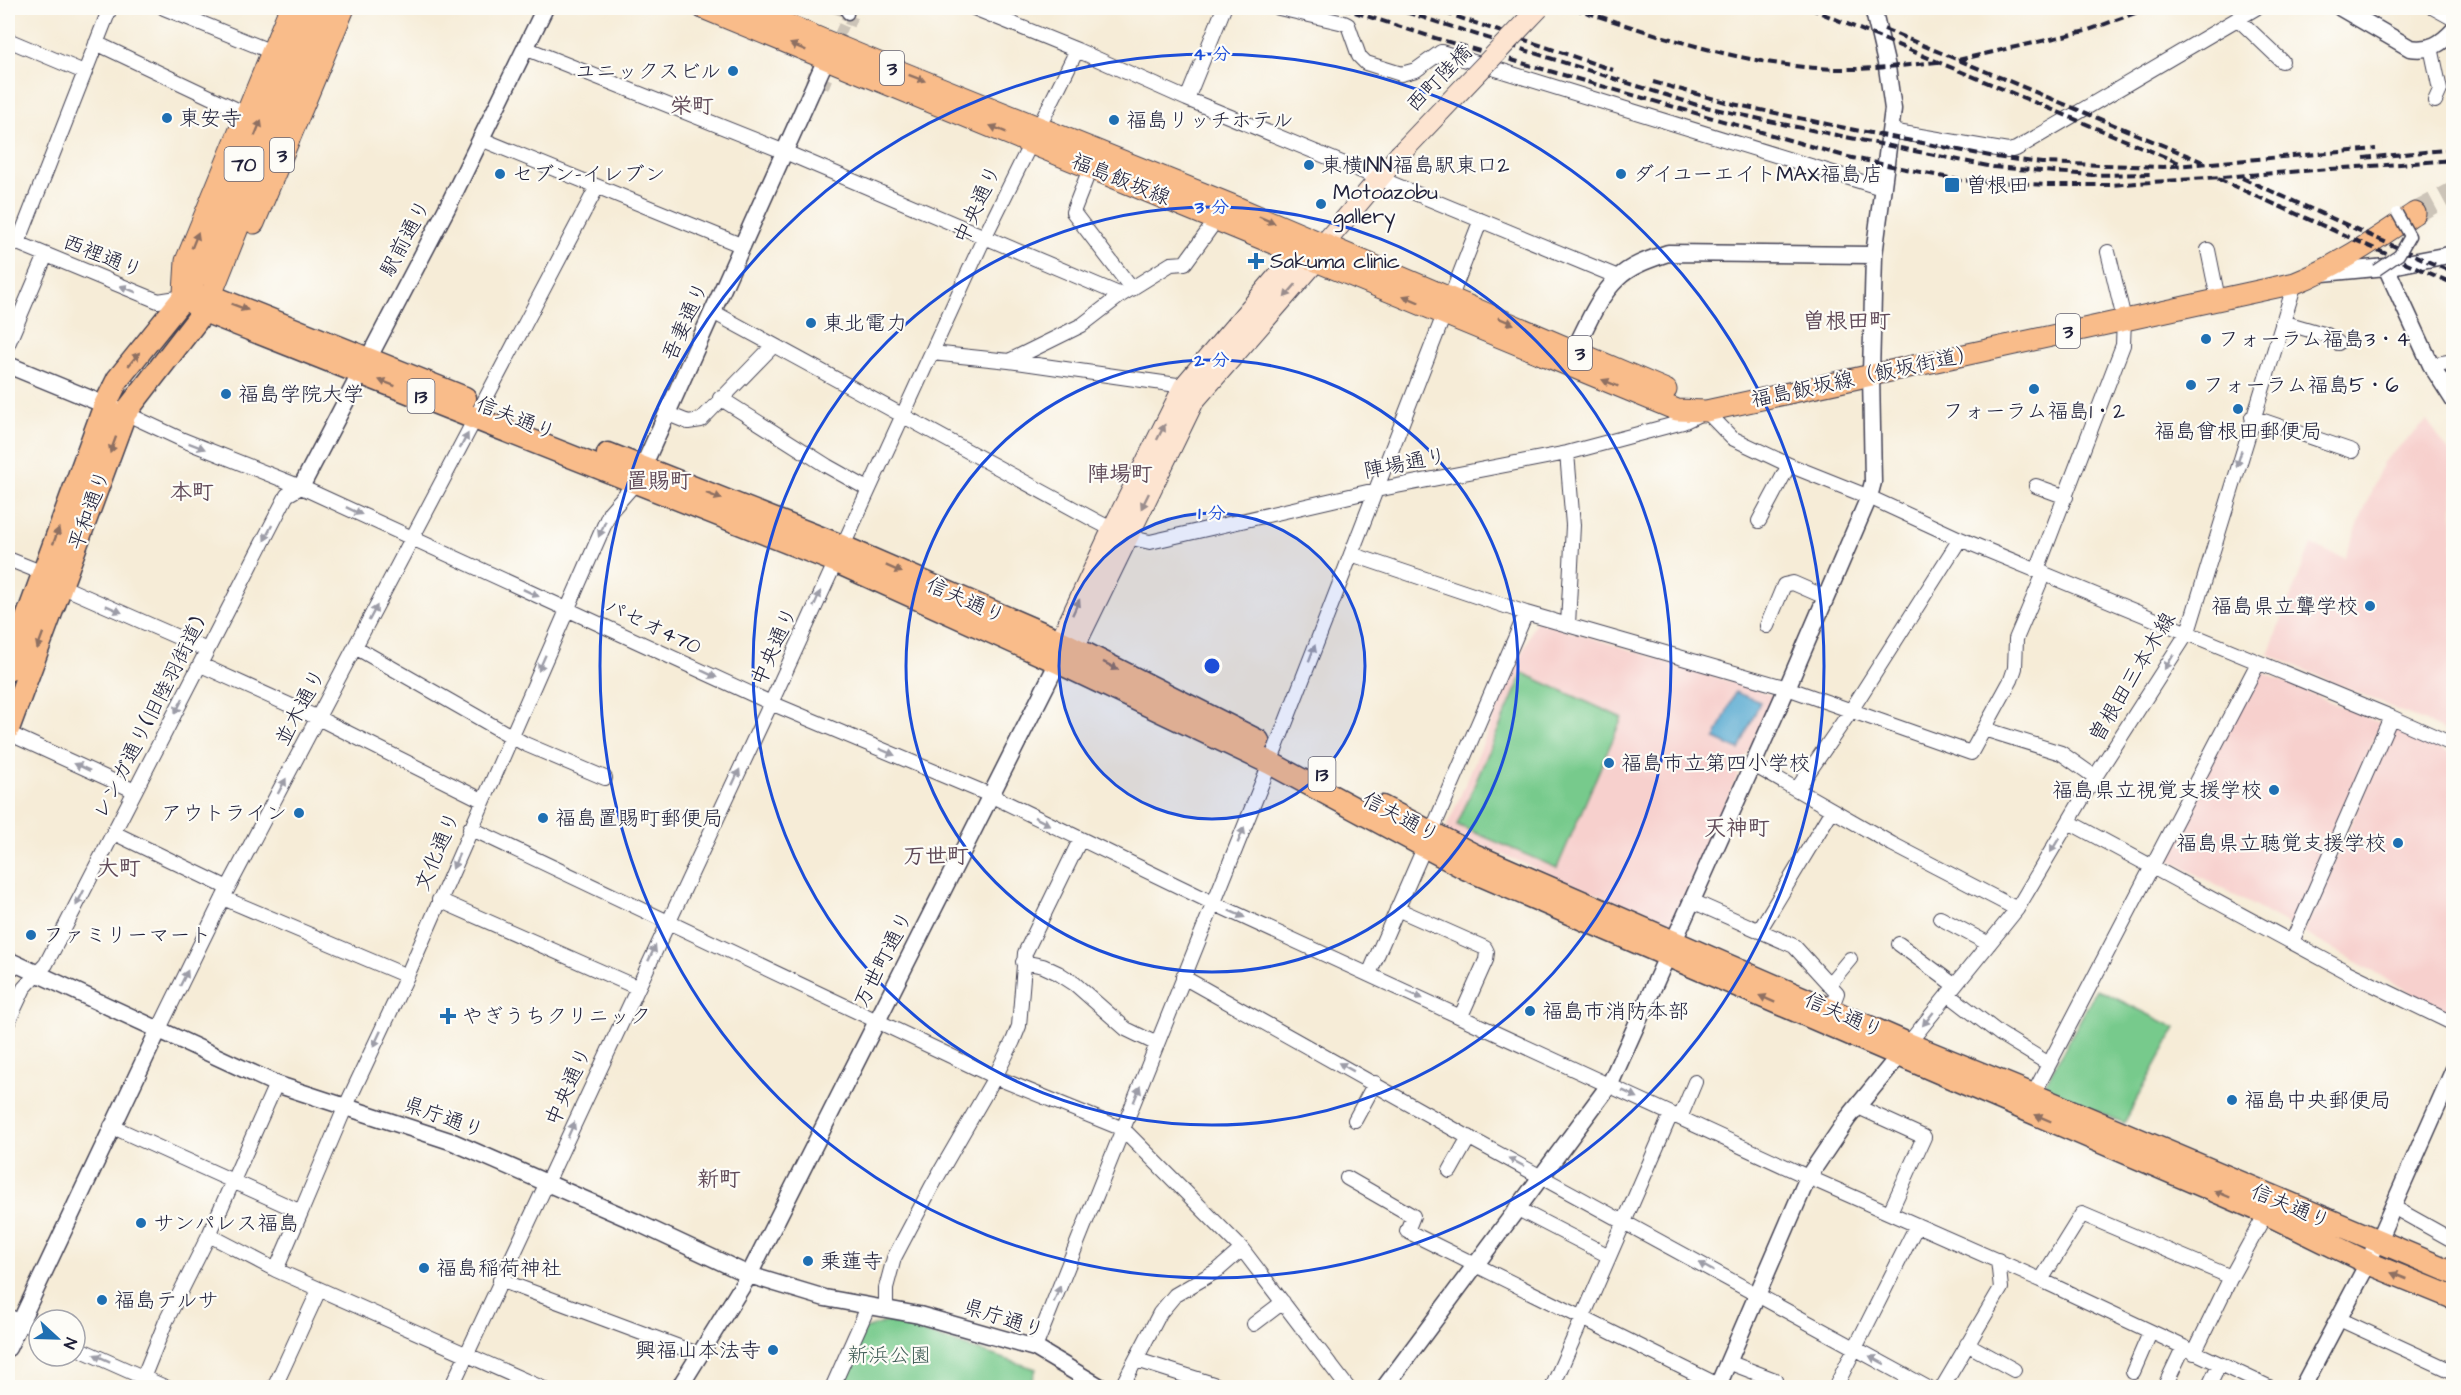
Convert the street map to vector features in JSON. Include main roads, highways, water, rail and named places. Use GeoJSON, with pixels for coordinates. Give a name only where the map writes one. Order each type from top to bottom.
{"type":"FeatureCollection","features":[{"type":"Feature","properties":{"kind":"highway","name":"信夫通り"},"geometry":{"type":"LineString","coordinates":[[184,297],[208,304],[364,365],[838,553],[1064,650],[1272,756],[1427,841],[1474,855],[1670,948],[1904,1050],[2266,1213],[2368,1263],[2454,1298]]}},
{"type":"Feature","properties":{"kind":"highway","name":"平和通り"},"geometry":{"type":"LineString","coordinates":[[8,731],[52,580],[115,409],[118,379],[184,297]]}},
{"type":"Feature","properties":{"kind":"highway","name":"平和通り"},"geometry":{"type":"LineString","coordinates":[[115,409],[208,304]]}},
{"type":"Feature","properties":{"kind":"highway","name":"平和通り"},"geometry":{"type":"LineString","coordinates":[[8,670],[52,580]]}},
{"type":"Feature","properties":{"kind":"highway","name":"信夫通り"},"geometry":{"type":"LineString","coordinates":[[1670,948],[1831,1009],[1904,1050],[2033,1095],[2454,1273]]}},
{"type":"Feature","properties":{"kind":"main road","name":"3"},"geometry":{"type":"LineString","coordinates":[[184,297],[186,261],[290,8]]}},
{"type":"Feature","properties":{"kind":"main road","name":"70"},"geometry":{"type":"LineString","coordinates":[[208,304],[307,32],[308,8]]}},
{"type":"Feature","properties":{"kind":"main road","name":"70"},"geometry":{"type":"LineString","coordinates":[[184,297],[202,267],[307,32],[326,8]]}},
{"type":"Feature","properties":{"kind":"main road","name":"3"},"geometry":{"type":"LineString","coordinates":[[208,304],[231,279],[344,8]]}},
{"type":"Feature","properties":{"kind":"main road","name":"福島飯坂線"},"geometry":{"type":"LineString","coordinates":[[703,8],[829,51],[1321,252]]}},
{"type":"Feature","properties":{"kind":"main road","name":"福島飯坂線"},"geometry":{"type":"LineString","coordinates":[[747,8],[829,51]]}},
{"type":"Feature","properties":{"kind":"main road","name":"西町陸橋"},"geometry":{"type":"LineString","coordinates":[[1120,533],[1194,401],[1321,252],[1379,178],[1539,8]]}},
{"type":"Feature","properties":{"kind":"main road","name":"福島飯坂線"},"geometry":{"type":"LineString","coordinates":[[1034,134],[1091,166],[1217,219],[1298,252],[1321,252]]}},
{"type":"Feature","properties":{"kind":"main road","name":"福島飯坂線（飯坂街道）"},"geometry":{"type":"LineString","coordinates":[[1321,252],[1570,358],[1670,392],[1706,411],[2295,283],[2361,250],[2406,213]]}},
{"type":"Feature","properties":{"kind":"main road"},"geometry":{"type":"LineString","coordinates":[[1064,650],[1120,533],[1184,386],[1298,252]]}},
{"type":"Feature","properties":{"kind":"water"},"geometry":{"type":"Polygon","coordinates":[[[1735,692],[1760,702],[1739,750],[1715,739],[1735,692]]]}},
{"type":"Feature","properties":{"kind":"tunnel"},"geometry":{"type":"LineString","coordinates":[[531,14],[534,8]]}},
{"type":"Feature","properties":{"kind":"tunnel"},"geometry":{"type":"LineString","coordinates":[[834,8],[847,13]]}},
{"type":"Feature","properties":{"kind":"tunnel"},"geometry":{"type":"LineString","coordinates":[[833,48],[851,8]]}},
{"type":"Feature","properties":{"kind":"tunnel"},"geometry":{"type":"LineString","coordinates":[[846,19],[859,24]]}},
{"type":"Feature","properties":{"kind":"tunnel"},"geometry":{"type":"LineString","coordinates":[[807,76],[830,85]]}},
{"type":"Feature","properties":{"kind":"tunnel"},"geometry":{"type":"LineString","coordinates":[[2415,213],[2454,192]]}},
{"type":"Feature","properties":{"kind":"railway"},"geometry":{"type":"LineString","coordinates":[[1342,8],[1435,38],[1848,157],[1959,180],[2047,185],[2111,185],[2454,160]]}},
{"type":"Feature","properties":{"kind":"railway"},"geometry":{"type":"LineString","coordinates":[[1393,8],[1697,105],[1787,125],[1993,167],[2092,175],[2152,174]]}},
{"type":"Feature","properties":{"kind":"railway"},"geometry":{"type":"LineString","coordinates":[[1431,8],[1613,70]]}},
{"type":"Feature","properties":{"kind":"railway"},"geometry":{"type":"LineString","coordinates":[[1573,8],[1676,41],[1782,64],[1855,69],[1937,62]]}},
{"type":"Feature","properties":{"kind":"railway"},"geometry":{"type":"LineString","coordinates":[[1809,8],[2182,164]]}},
{"type":"Feature","properties":{"kind":"railway"},"geometry":{"type":"LineString","coordinates":[[1958,60],[2086,31],[2149,8]]}},
{"type":"Feature","properties":{"kind":"railway"},"geometry":{"type":"LineString","coordinates":[[1884,29],[2203,162]]}},
{"type":"Feature","properties":{"kind":"railway"},"geometry":{"type":"LineString","coordinates":[[1653,82],[1733,104],[1855,130],[1995,157],[2042,163],[2163,167],[2376,149]]}},
{"type":"Feature","properties":{"kind":"railway"},"geometry":{"type":"LineString","coordinates":[[2364,158],[2454,149]]}},
{"type":"Feature","properties":{"kind":"railway"},"geometry":{"type":"LineString","coordinates":[[2242,178],[2454,273]]}},
{"type":"Feature","properties":{"kind":"railway"},"geometry":{"type":"LineString","coordinates":[[2218,179],[2454,284]]}},
{"type":"Feature","properties":{"kind":"place","name":"ユニックスビル"},"geometry":{"type":"Point","coordinates":[733,71]}},
{"type":"Feature","properties":{"kind":"place","name":"東安寺"},"geometry":{"type":"Point","coordinates":[167,118]}},
{"type":"Feature","properties":{"kind":"place","name":"福島リッチホテル"},"geometry":{"type":"Point","coordinates":[1114,120]}},
{"type":"Feature","properties":{"kind":"place","name":"東横INN福島駅東口2"},"geometry":{"type":"Point","coordinates":[1309,165]}},
{"type":"Feature","properties":{"kind":"place","name":"セブン-イレブン"},"geometry":{"type":"Point","coordinates":[500,174]}},
{"type":"Feature","properties":{"kind":"place","name":"ダイユーエイトMAX福島店"},"geometry":{"type":"Point","coordinates":[1621,174]}},
{"type":"Feature","properties":{"kind":"place","name":"曽根田"},"geometry":{"type":"Point","coordinates":[1952,185]}},
{"type":"Feature","properties":{"kind":"place","name":"Motoazobu gallery"},"geometry":{"type":"Point","coordinates":[1321,204]}},
{"type":"Feature","properties":{"kind":"place","name":"Sakuma clinic"},"geometry":{"type":"Point","coordinates":[1256,261]}},
{"type":"Feature","properties":{"kind":"place","name":"東北電力"},"geometry":{"type":"Point","coordinates":[811,323]}},
{"type":"Feature","properties":{"kind":"place","name":"フォーラム福島3・4"},"geometry":{"type":"Point","coordinates":[2206,339]}},
{"type":"Feature","properties":{"kind":"place","name":"フォーラム福島5・6"},"geometry":{"type":"Point","coordinates":[2191,385]}},
{"type":"Feature","properties":{"kind":"place","name":"フォーラム福島1・2"},"geometry":{"type":"Point","coordinates":[2034,389]}},
{"type":"Feature","properties":{"kind":"place","name":"福島学院大学"},"geometry":{"type":"Point","coordinates":[226,394]}},
{"type":"Feature","properties":{"kind":"place","name":"福島曾根田郵便局"},"geometry":{"type":"Point","coordinates":[2238,409]}},
{"type":"Feature","properties":{"kind":"place","name":"福島県立聾学校"},"geometry":{"type":"Point","coordinates":[2370,606]}},
{"type":"Feature","properties":{"kind":"place","name":"福島市立第四小学校"},"geometry":{"type":"Point","coordinates":[1609,763]}},
{"type":"Feature","properties":{"kind":"place","name":"福島県立視覚支援学校"},"geometry":{"type":"Point","coordinates":[2274,790]}},
{"type":"Feature","properties":{"kind":"place","name":"アウトライン"},"geometry":{"type":"Point","coordinates":[299,813]}},
{"type":"Feature","properties":{"kind":"place","name":"福島置賜町郵便局"},"geometry":{"type":"Point","coordinates":[543,818]}},
{"type":"Feature","properties":{"kind":"place","name":"福島県立聴覚支援学校"},"geometry":{"type":"Point","coordinates":[2398,843]}},
{"type":"Feature","properties":{"kind":"place","name":"ファミリーマート"},"geometry":{"type":"Point","coordinates":[31,935]}},
{"type":"Feature","properties":{"kind":"place","name":"福島市消防本部"},"geometry":{"type":"Point","coordinates":[1530,1011]}},
{"type":"Feature","properties":{"kind":"place","name":"やぎうちクリニック"},"geometry":{"type":"Point","coordinates":[448,1016]}},
{"type":"Feature","properties":{"kind":"place","name":"福島中央郵便局"},"geometry":{"type":"Point","coordinates":[2232,1100]}},
{"type":"Feature","properties":{"kind":"place","name":"サンパレス福島"},"geometry":{"type":"Point","coordinates":[141,1223]}},
{"type":"Feature","properties":{"kind":"place","name":"乗蓮寺"},"geometry":{"type":"Point","coordinates":[808,1261]}},
{"type":"Feature","properties":{"kind":"place","name":"福島稲荷神社"},"geometry":{"type":"Point","coordinates":[424,1268]}},
{"type":"Feature","properties":{"kind":"place","name":"福島テルサ"},"geometry":{"type":"Point","coordinates":[102,1300]}},
{"type":"Feature","properties":{"kind":"place","name":"興福山本法寺"},"geometry":{"type":"Point","coordinates":[773,1350]}},
{"type":"Feature","properties":{"kind":"district","name":"栄町"},"geometry":{"type":"Point","coordinates":[692,105]}},
{"type":"Feature","properties":{"kind":"district","name":"曽根田町"},"geometry":{"type":"Point","coordinates":[1847,320]}},
{"type":"Feature","properties":{"kind":"district","name":"陣場町"},"geometry":{"type":"Point","coordinates":[1120,473]}},
{"type":"Feature","properties":{"kind":"district","name":"置賜町"},"geometry":{"type":"Point","coordinates":[659,480]}},
{"type":"Feature","properties":{"kind":"district","name":"本町"},"geometry":{"type":"Point","coordinates":[192,491]}},
{"type":"Feature","properties":{"kind":"district","name":"天神町"},"geometry":{"type":"Point","coordinates":[1737,827]}},
{"type":"Feature","properties":{"kind":"district","name":"万世町"},"geometry":{"type":"Point","coordinates":[936,855]}},
{"type":"Feature","properties":{"kind":"district","name":"大町"},"geometry":{"type":"Point","coordinates":[119,867]}},
{"type":"Feature","properties":{"kind":"district","name":"新町"},"geometry":{"type":"Point","coordinates":[719,1178]}},
{"type":"Feature","properties":{"kind":"park label","name":"新浜公園"},"geometry":{"type":"Point","coordinates":[889,1355]}}]}
